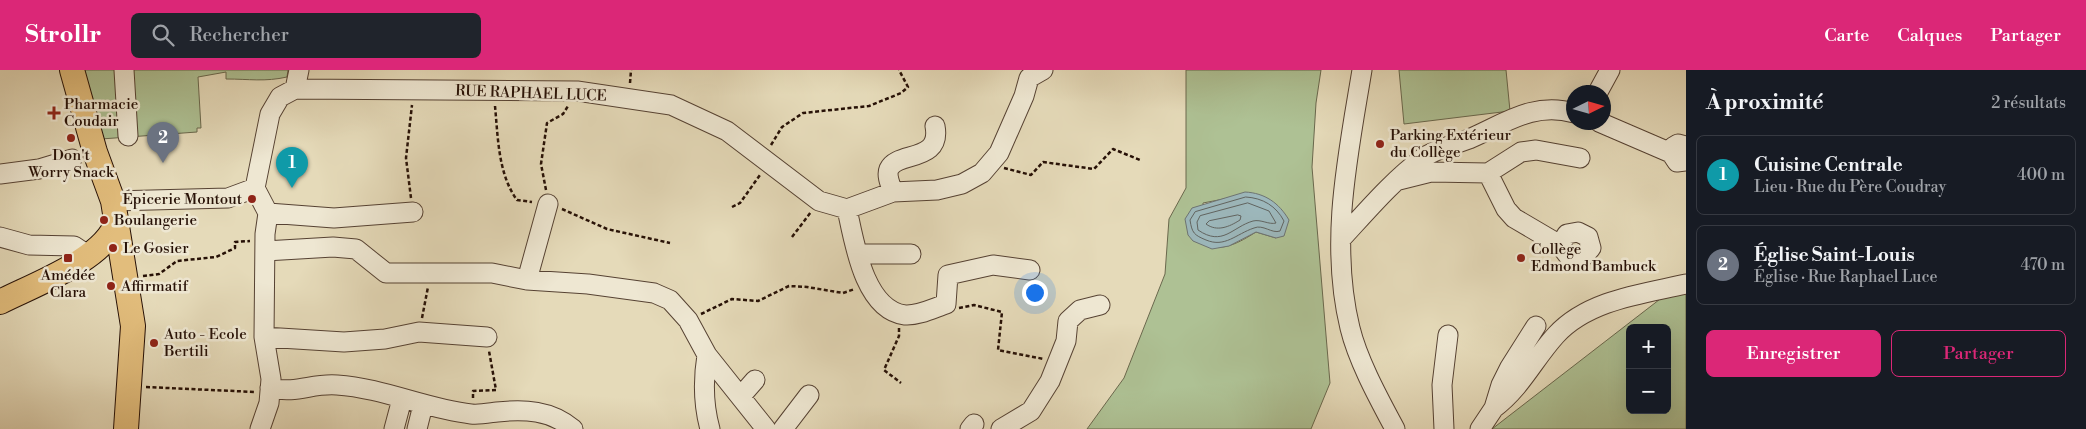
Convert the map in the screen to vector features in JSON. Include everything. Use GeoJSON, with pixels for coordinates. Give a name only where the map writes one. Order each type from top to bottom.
{"type":"FeatureCollection","features":[{"type":"Feature","properties":{"kind":"main road"},"geometry":{"type":"LineString","coordinates":[[72,70],[95,152],[115,211],[133,326],[126,429]]}},
{"type":"Feature","properties":{"kind":"main road"},"geometry":{"type":"LineString","coordinates":[[0,302],[89,256],[112,234],[115,211]]}},
{"type":"Feature","properties":{"kind":"main road"},"geometry":{"type":"LineString","coordinates":[[89,256],[115,257],[123,271]]}},
{"type":"Feature","properties":{"kind":"street"},"geometry":{"type":"LineString","coordinates":[[124,70],[128,136]]}},
{"type":"Feature","properties":{"kind":"street"},"geometry":{"type":"LineString","coordinates":[[260,429],[271,379],[264,337],[265,246],[268,213],[255,188],[270,114],[280,97],[295,89],[300,70]]}},
{"type":"Feature","properties":{"kind":"street"},"geometry":{"type":"LineString","coordinates":[[1362,70],[1341,208],[1343,276],[1350,328],[1381,404],[1395,429]]}},
{"type":"Feature","properties":{"kind":"street"},"geometry":{"type":"LineString","coordinates":[[1602,85],[1610,70]]}},
{"type":"Feature","properties":{"kind":"street"},"geometry":{"type":"LineString","coordinates":[[1030,270],[993,265],[948,275],[946,304],[912,315],[899,314],[876,297],[868,284],[858,254],[847,209],[893,192],[937,190],[962,184],[982,173],[999,153],[1033,73]]}},
{"type":"Feature","properties":{"kind":"street","name":"RUE RAPHAEL LUCE"},"geometry":{"type":"LineString","coordinates":[[295,89],[577,92],[629,97],[671,105],[727,131],[819,201],[847,209]]}},
{"type":"Feature","properties":{"kind":"street"},"geometry":{"type":"LineString","coordinates":[[1341,239],[1396,182],[1425,156],[1470,139],[1524,113],[1548,109],[1566,112]]}},
{"type":"Feature","properties":{"kind":"street"},"geometry":{"type":"LineString","coordinates":[[893,192],[888,172],[889,168],[896,162],[919,156],[926,150],[936,138],[935,126]]}},
{"type":"Feature","properties":{"kind":"street"},"geometry":{"type":"LineString","coordinates":[[1611,127],[1681,153]]}},
{"type":"Feature","properties":{"kind":"street"},"geometry":{"type":"LineString","coordinates":[[1396,182],[1431,172],[1488,173],[1521,152],[1536,150],[1580,158]]}},
{"type":"Feature","properties":{"kind":"street"},"geometry":{"type":"LineString","coordinates":[[0,174],[38,169],[72,159]]}},
{"type":"Feature","properties":{"kind":"street"},"geometry":{"type":"LineString","coordinates":[[1488,173],[1514,218],[1560,245]]}},
{"type":"Feature","properties":{"kind":"street"},"geometry":{"type":"LineString","coordinates":[[115,211],[228,198],[255,188]]}},
{"type":"Feature","properties":{"kind":"street"},"geometry":{"type":"LineString","coordinates":[[527,280],[548,204]]}},
{"type":"Feature","properties":{"kind":"street"},"geometry":{"type":"LineString","coordinates":[[268,213],[334,218],[413,212]]}},
{"type":"Feature","properties":{"kind":"street"},"geometry":{"type":"LineString","coordinates":[[333,247],[334,218]]}},
{"type":"Feature","properties":{"kind":"street"},"geometry":{"type":"LineString","coordinates":[[0,237],[29,245],[74,246],[89,256]]}},
{"type":"Feature","properties":{"kind":"street"},"geometry":{"type":"LineString","coordinates":[[265,246],[333,247],[361,252],[386,273],[492,273],[527,280],[654,293],[670,300],[688,320],[707,355],[766,429]]}},
{"type":"Feature","properties":{"kind":"street"},"geometry":{"type":"LineString","coordinates":[[858,254],[911,254]]}},
{"type":"Feature","properties":{"kind":"street"},"geometry":{"type":"LineString","coordinates":[[558,282],[574,295]]}},
{"type":"Feature","properties":{"kind":"street"},"geometry":{"type":"LineString","coordinates":[[1480,429],[1494,408],[1526,377],[1555,336],[1570,320],[1622,298],[1686,284]]}},
{"type":"Feature","properties":{"kind":"street"},"geometry":{"type":"LineString","coordinates":[[1001,429],[1031,410],[1050,381],[1066,341],[1068,322],[1080,310],[1100,305]]}},
{"type":"Feature","properties":{"kind":"street"},"geometry":{"type":"LineString","coordinates":[[1494,408],[1501,385],[1510,367],[1536,326]]}},
{"type":"Feature","properties":{"kind":"street"},"geometry":{"type":"LineString","coordinates":[[264,337],[344,342],[385,339],[419,332],[487,337]]}},
{"type":"Feature","properties":{"kind":"street"},"geometry":{"type":"LineString","coordinates":[[1444,429],[1442,385],[1448,335]]}},
{"type":"Feature","properties":{"kind":"street"},"geometry":{"type":"LineString","coordinates":[[707,355],[703,381],[706,417],[710,429]]}},
{"type":"Feature","properties":{"kind":"street"},"geometry":{"type":"LineString","coordinates":[[741,396],[755,380]]}},
{"type":"Feature","properties":{"kind":"street"},"geometry":{"type":"LineString","coordinates":[[270,390],[287,392],[312,385],[338,385],[474,415],[513,410],[534,410],[565,422],[572,429]]}},
{"type":"Feature","properties":{"kind":"street"},"geometry":{"type":"LineString","coordinates":[[783,429],[809,395]]}},
{"type":"Feature","properties":{"kind":"street"},"geometry":{"type":"LineString","coordinates":[[394,429],[402,399]]}},
{"type":"Feature","properties":{"kind":"street"},"geometry":{"type":"LineString","coordinates":[[417,429],[423,405]]}},
{"type":"Feature","properties":{"kind":"path"},"geometry":{"type":"LineString","coordinates":[[732,207],[740,202],[765,161],[782,127],[802,113],[869,106],[901,93],[908,87],[899,70]]}},
{"type":"Feature","properties":{"kind":"path"},"geometry":{"type":"LineString","coordinates":[[413,212],[406,158],[414,90]]}},
{"type":"Feature","properties":{"kind":"path"},"geometry":{"type":"LineString","coordinates":[[497,91],[495,105],[499,157],[505,168],[508,188],[517,200],[548,204],[607,228],[670,243]]}},
{"type":"Feature","properties":{"kind":"path"},"geometry":{"type":"LineString","coordinates":[[548,204],[541,164],[547,123],[563,114],[577,92]]}},
{"type":"Feature","properties":{"kind":"path"},"geometry":{"type":"LineString","coordinates":[[991,164],[1031,175],[1044,162],[1094,168],[1113,149],[1140,160]]}},
{"type":"Feature","properties":{"kind":"path"},"geometry":{"type":"LineString","coordinates":[[792,237],[819,201]]}},
{"type":"Feature","properties":{"kind":"path"},"geometry":{"type":"LineString","coordinates":[[123,271],[159,274],[177,261],[216,257],[234,248],[235,242],[265,246]]}},
{"type":"Feature","properties":{"kind":"path"},"geometry":{"type":"LineString","coordinates":[[419,332],[430,274]]}},
{"type":"Feature","properties":{"kind":"path"},"geometry":{"type":"LineString","coordinates":[[688,320],[732,300],[758,301],[788,286],[843,293],[868,284]]}},
{"type":"Feature","properties":{"kind":"path"},"geometry":{"type":"LineString","coordinates":[[946,304],[963,309],[974,305],[1002,312],[998,350],[1058,362]]}},
{"type":"Feature","properties":{"kind":"path"},"geometry":{"type":"LineString","coordinates":[[899,314],[899,336],[884,370],[901,383]]}},
{"type":"Feature","properties":{"kind":"path"},"geometry":{"type":"LineString","coordinates":[[474,415],[473,391],[496,390],[487,337]]}},
{"type":"Feature","properties":{"kind":"path"},"geometry":{"type":"LineString","coordinates":[[129,386],[201,391],[270,390]]}},
{"type":"Feature","properties":{"kind":"green space"},"geometry":{"type":"Polygon","coordinates":[[[79,70],[288,70],[287,77],[271,79],[226,79],[226,72],[198,77],[201,128],[197,128],[197,132],[101,139],[79,70]]]}},
{"type":"Feature","properties":{"kind":"green space"},"geometry":{"type":"Polygon","coordinates":[[[1186,70],[1321,70],[1316,103],[1312,167],[1330,383],[1311,429],[1087,429],[1124,378],[1165,274],[1169,219],[1186,188],[1186,70]],[[1234,197],[1203,203],[1203,244],[1224,247],[1237,243],[1256,232],[1276,238],[1234,197]]]}},
{"type":"Feature","properties":{"kind":"green space"},"geometry":{"type":"Polygon","coordinates":[[[1399,70],[1506,70],[1510,111],[1404,124],[1399,70]]]}},
{"type":"Feature","properties":{"kind":"green space"},"geometry":{"type":"Polygon","coordinates":[[[1686,279],[1686,429],[1492,429],[1626,325],[1626,414],[1671,414],[1671,324],[1628,324],[1686,279]]]}},
{"type":"Feature","properties":{"kind":"water"},"geometry":{"type":"Polygon","coordinates":[[[1245,192],[1259,194],[1271,200],[1281,209],[1289,220],[1284,236],[1276,238],[1256,232],[1229,246],[1212,249],[1193,241],[1188,235],[1185,219],[1192,208],[1245,192]]]}},
{"type":"Feature","properties":{"kind":"place","name":"Pharmacie Coudair"},"geometry":{"type":"Point","coordinates":[54,113]}},
{"type":"Feature","properties":{"kind":"place","name":"Don't Worry Snack"},"geometry":{"type":"Point","coordinates":[71,138]}},
{"type":"Feature","properties":{"kind":"place","name":"Parking Extérieur du Collège"},"geometry":{"type":"Point","coordinates":[1380,144]}},
{"type":"Feature","properties":{"kind":"place","name":"Église Saint-Louis"},"geometry":{"type":"Point","coordinates":[163,163]}},
{"type":"Feature","properties":{"kind":"place","name":"Cuisine Centrale"},"geometry":{"type":"Point","coordinates":[292,188]}},
{"type":"Feature","properties":{"kind":"place","name":"Épicerie Montout"},"geometry":{"type":"Point","coordinates":[252,199]}},
{"type":"Feature","properties":{"kind":"place","name":"Boulangerie"},"geometry":{"type":"Point","coordinates":[104,220]}},
{"type":"Feature","properties":{"kind":"place","name":"Le Gosier"},"geometry":{"type":"Point","coordinates":[113,248]}},
{"type":"Feature","properties":{"kind":"place","name":"Amédée Clara"},"geometry":{"type":"Point","coordinates":[68,258]}},
{"type":"Feature","properties":{"kind":"place","name":"Collège Edmond Bambuck"},"geometry":{"type":"Point","coordinates":[1521,258]}},
{"type":"Feature","properties":{"kind":"place","name":"Affirmatif"},"geometry":{"type":"Point","coordinates":[111,286]}},
{"type":"Feature","properties":{"kind":"place","name":"Auto - Ecole Bertili"},"geometry":{"type":"Point","coordinates":[154,343]}}]}
